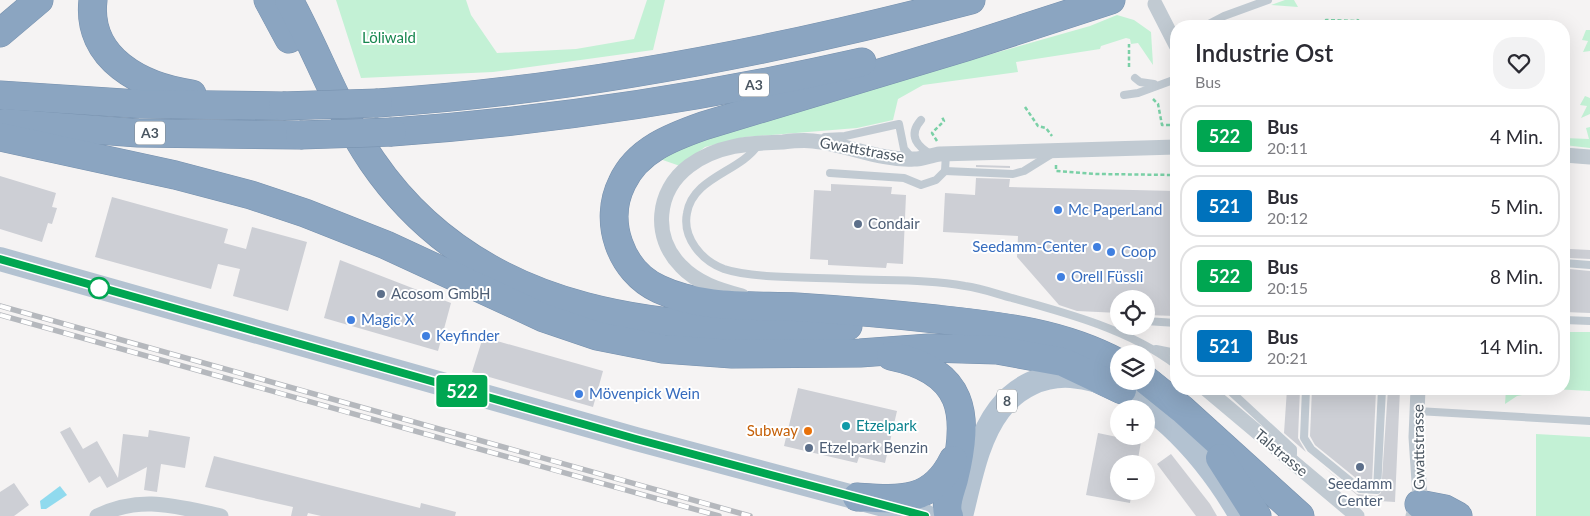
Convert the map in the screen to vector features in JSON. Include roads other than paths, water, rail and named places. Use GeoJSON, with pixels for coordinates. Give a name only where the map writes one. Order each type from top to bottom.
{"type":"FeatureCollection","features":[{"type":"Feature","properties":{"kind":"highway"},"geometry":{"type":"LineString","coordinates":[[0,33],[40,0]]}},
{"type":"Feature","properties":{"kind":"highway"},"geometry":{"type":"LineString","coordinates":[[93,0],[93,19],[99,41],[113,60],[134,76],[173,91],[282,106]]}},
{"type":"Feature","properties":{"kind":"highway"},"geometry":{"type":"LineString","coordinates":[[268,0],[345,145],[384,199],[435,250],[471,277],[515,305]]}},
{"type":"Feature","properties":{"kind":"highway"},"geometry":{"type":"LineString","coordinates":[[289,0],[348,120],[372,160],[388,182],[414,210],[446,238],[480,262],[519,284],[591,310],[654,322],[692,326],[824,327],[954,321]]}},
{"type":"Feature","properties":{"kind":"highway","name":"A3"},"geometry":{"type":"LineString","coordinates":[[0,95],[139,104],[282,106],[378,102],[496,92],[635,73],[780,45],[971,0]]}},
{"type":"Feature","properties":{"kind":"highway"},"geometry":{"type":"LineString","coordinates":[[1110,0],[966,48],[703,126],[660,144],[638,160],[627,174],[619,188],[614,217],[620,248],[637,274],[657,289],[687,300],[726,304],[851,310],[954,321],[1047,334],[1086,347],[1110,359]]}},
{"type":"Feature","properties":{"kind":"highway","name":"A3"},"geometry":{"type":"LineString","coordinates":[[0,122],[138,133],[300,135],[392,132],[589,112],[736,88],[882,58],[1110,0]]}},
{"type":"Feature","properties":{"kind":"highway"},"geometry":{"type":"LineString","coordinates":[[0,137],[174,175],[272,202],[386,245],[515,305],[568,327],[597,336],[663,349],[732,354],[860,353],[929,348],[1014,352],[1069,364],[1110,384]]}},
{"type":"Feature","properties":{"kind":"highway"},"geometry":{"type":"LineString","coordinates":[[860,353],[901,358],[916,363],[938,375],[956,398],[962,415],[962,438],[947,506],[949,516]]}},
{"type":"Feature","properties":{"kind":"highway"},"geometry":{"type":"LineString","coordinates":[[1155,387],[1182,409],[1300,516]]}},
{"type":"Feature","properties":{"kind":"highway"},"geometry":{"type":"LineString","coordinates":[[1182,409],[1225,465],[1257,516]]}},
{"type":"Feature","properties":{"kind":"highway"},"geometry":{"type":"LineString","coordinates":[[857,497],[899,499],[922,494],[938,483],[945,475],[962,438]]}},
{"type":"Feature","properties":{"kind":"highway"},"geometry":{"type":"LineString","coordinates":[[1416,510],[1445,509],[1458,516]]}},
{"type":"Feature","properties":{"kind":"main road"},"geometry":{"type":"LineString","coordinates":[[0,259],[636,439],[926,516]]}},
{"type":"Feature","properties":{"kind":"main road","name":"8"},"geometry":{"type":"LineString","coordinates":[[961,516],[976,462],[989,428],[1000,408],[1015,394],[1043,378],[1064,375],[1086,378],[1110,386]]}},
{"type":"Feature","properties":{"kind":"main road","name":"8"},"geometry":{"type":"LineString","coordinates":[[1122,390],[1150,410],[1184,440],[1213,474],[1241,516]]}},
{"type":"Feature","properties":{"kind":"street"},"geometry":{"type":"LineString","coordinates":[[1155,4],[1170,33]]}},
{"type":"Feature","properties":{"kind":"street","name":"Gwattstrasse"},"geometry":{"type":"LineString","coordinates":[[792,307],[726,292],[700,281],[673,257],[662,229],[662,206],[671,186],[687,168],[725,148],[759,143],[814,140],[914,159],[940,154],[1056,156],[1170,148]]}},
{"type":"Feature","properties":{"kind":"street"},"geometry":{"type":"LineString","coordinates":[[1570,155],[1590,157]]}},
{"type":"Feature","properties":{"kind":"street","name":"Talstrasse"},"geometry":{"type":"LineString","coordinates":[[1212,395],[1357,516]]}},
{"type":"Feature","properties":{"kind":"street","name":"Gwattstrasse"},"geometry":{"type":"LineString","coordinates":[[1416,510],[1418,395]]}},
{"type":"Feature","properties":{"kind":"street"},"geometry":{"type":"LineString","coordinates":[[97,516],[117,506],[141,503],[167,504],[221,516]]}},
{"type":"Feature","properties":{"kind":"lane"},"geometry":{"type":"LineString","coordinates":[[1216,20],[1268,0]]}},
{"type":"Feature","properties":{"kind":"lane"},"geometry":{"type":"LineString","coordinates":[[1135,78],[1142,83],[1156,84]]}},
{"type":"Feature","properties":{"kind":"lane"},"geometry":{"type":"LineString","coordinates":[[1124,95],[1138,93],[1156,84],[1170,80]]}},
{"type":"Feature","properties":{"kind":"lane","name":"Gwattstrasse"},"geometry":{"type":"LineString","coordinates":[[921,120],[917,125],[914,140],[919,147],[940,154]]}},
{"type":"Feature","properties":{"kind":"lane","name":"Gwattstrasse"},"geometry":{"type":"LineString","coordinates":[[814,140],[899,124],[904,149],[914,159]]}},
{"type":"Feature","properties":{"kind":"lane"},"geometry":{"type":"LineString","coordinates":[[759,143],[746,158],[698,191],[689,206],[686,222],[695,247],[716,265],[737,272],[781,276],[964,286],[1051,309],[1142,345]]}},
{"type":"Feature","properties":{"kind":"lane"},"geometry":{"type":"LineString","coordinates":[[940,154],[945,171]]}},
{"type":"Feature","properties":{"kind":"lane"},"geometry":{"type":"LineString","coordinates":[[830,173],[904,178],[921,185],[936,180],[945,171],[1013,174],[1056,156]]}},
{"type":"Feature","properties":{"kind":"lane"},"geometry":{"type":"LineString","coordinates":[[1570,263],[1590,265]]}},
{"type":"Feature","properties":{"kind":"lane"},"geometry":{"type":"LineString","coordinates":[[1570,320],[1590,322]]}},
{"type":"Feature","properties":{"kind":"lane"},"geometry":{"type":"LineString","coordinates":[[1155,322],[1170,323]]}},
{"type":"Feature","properties":{"kind":"lane"},"geometry":{"type":"LineString","coordinates":[[1155,349],[1170,352]]}},
{"type":"Feature","properties":{"kind":"lane"},"geometry":{"type":"LineString","coordinates":[[1155,351],[1170,361]]}},
{"type":"Feature","properties":{"kind":"lane"},"geometry":{"type":"LineString","coordinates":[[1234,395],[1293,449],[1293,454],[1289,460]]}},
{"type":"Feature","properties":{"kind":"lane"},"geometry":{"type":"LineString","coordinates":[[1306,395],[1304,438],[1311,449],[1360,489],[1377,490],[1382,395]]}},
{"type":"Feature","properties":{"kind":"lane"},"geometry":{"type":"LineString","coordinates":[[1417,411],[1590,421]]}},
{"type":"Feature","properties":{"kind":"water"},"geometry":{"type":"Polygon","coordinates":[[[60,486],[67,495],[46,509],[41,509],[40,501],[60,486]]]}},
{"type":"Feature","properties":{"kind":"railway"},"geometry":{"type":"LineString","coordinates":[[0,306],[750,516]]}},
{"type":"Feature","properties":{"kind":"railway"},"geometry":{"type":"LineString","coordinates":[[0,315],[719,516]]}},
{"type":"Feature","properties":{"kind":"place","name":"Mc PaperLand"},"geometry":{"type":"Point","coordinates":[1058,210]}},
{"type":"Feature","properties":{"kind":"place","name":"Condair"},"geometry":{"type":"Point","coordinates":[858,224]}},
{"type":"Feature","properties":{"kind":"place","name":"Seedamm-Center"},"geometry":{"type":"Point","coordinates":[1097,247]}},
{"type":"Feature","properties":{"kind":"place","name":"Coop"},"geometry":{"type":"Point","coordinates":[1111,252]}},
{"type":"Feature","properties":{"kind":"place","name":"Orell Füssli"},"geometry":{"type":"Point","coordinates":[1061,277]}},
{"type":"Feature","properties":{"kind":"place","name":"Acosom GmbH"},"geometry":{"type":"Point","coordinates":[381,294]}},
{"type":"Feature","properties":{"kind":"place","name":"Magic X"},"geometry":{"type":"Point","coordinates":[351,320]}},
{"type":"Feature","properties":{"kind":"place","name":"Keyfinder"},"geometry":{"type":"Point","coordinates":[426,336]}},
{"type":"Feature","properties":{"kind":"place","name":"Mövenpick Wein"},"geometry":{"type":"Point","coordinates":[579,394]}},
{"type":"Feature","properties":{"kind":"place","name":"Etzelpark"},"geometry":{"type":"Point","coordinates":[846,426]}},
{"type":"Feature","properties":{"kind":"place","name":"Subway"},"geometry":{"type":"Point","coordinates":[808,431]}},
{"type":"Feature","properties":{"kind":"place","name":"Etzelpark Benzin"},"geometry":{"type":"Point","coordinates":[809,448]}},
{"type":"Feature","properties":{"kind":"place","name":"Seedamm Center"},"geometry":{"type":"Point","coordinates":[1360,467]}},
{"type":"Feature","properties":{"kind":"park label","name":"Löliwald"},"geometry":{"type":"Point","coordinates":[389,38]}}]}
